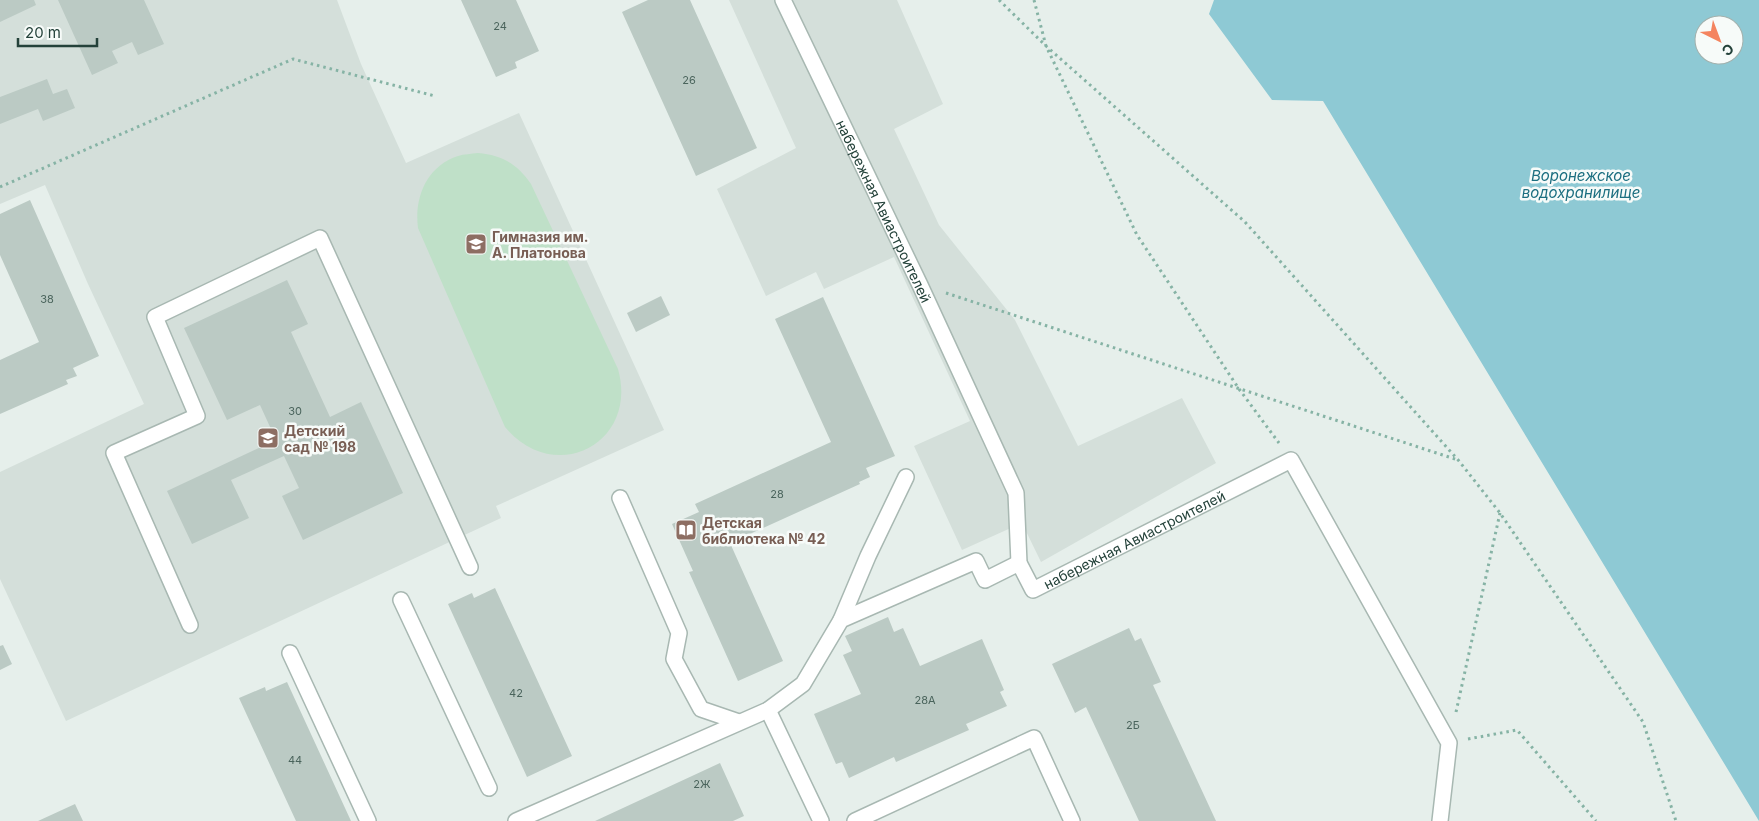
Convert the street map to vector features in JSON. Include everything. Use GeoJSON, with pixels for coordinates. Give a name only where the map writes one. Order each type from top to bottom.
{"type":"FeatureCollection","features":[{"type":"Feature","properties":{"kind":"street","name":"набережная Авиастроителей"},"geometry":{"type":"LineString","coordinates":[[783,0],[920,285],[1016,493],[1020,563],[1033,590],[1292,460]]}},
{"type":"Feature","properties":{"kind":"street"},"geometry":{"type":"LineString","coordinates":[[190,625],[114,454],[197,416],[155,318],[320,238],[470,567]]}},
{"type":"Feature","properties":{"kind":"street"},"geometry":{"type":"LineString","coordinates":[[1292,460],[1449,743],[1440,821]]}},
{"type":"Feature","properties":{"kind":"street"},"geometry":{"type":"LineString","coordinates":[[516,821],[768,710],[803,684],[841,620],[868,556],[906,477]]}},
{"type":"Feature","properties":{"kind":"street"},"geometry":{"type":"LineString","coordinates":[[620,498],[679,633],[674,660],[678,668],[701,709],[739,722]]}},
{"type":"Feature","properties":{"kind":"street"},"geometry":{"type":"LineString","coordinates":[[841,620],[976,561],[985,580],[1020,563]]}},
{"type":"Feature","properties":{"kind":"street"},"geometry":{"type":"LineString","coordinates":[[401,600],[488,788]]}},
{"type":"Feature","properties":{"kind":"street"},"geometry":{"type":"LineString","coordinates":[[290,652],[368,821]]}},
{"type":"Feature","properties":{"kind":"street"},"geometry":{"type":"LineString","coordinates":[[768,710],[821,821]]}},
{"type":"Feature","properties":{"kind":"street"},"geometry":{"type":"LineString","coordinates":[[855,821],[1034,738],[1072,821]]}},
{"type":"Feature","properties":{"kind":"path"},"geometry":{"type":"LineString","coordinates":[[999,0],[1046,46],[1245,222],[1459,460],[1500,513],[1643,722],[1676,821]]}},
{"type":"Feature","properties":{"kind":"path"},"geometry":{"type":"LineString","coordinates":[[1034,0],[1046,46],[1137,235],[1238,389],[1292,460]]}},
{"type":"Feature","properties":{"kind":"path"},"geometry":{"type":"LineString","coordinates":[[0,187],[293,59],[434,96]]}},
{"type":"Feature","properties":{"kind":"path"},"geometry":{"type":"LineString","coordinates":[[920,285],[1459,460]]}},
{"type":"Feature","properties":{"kind":"path"},"geometry":{"type":"LineString","coordinates":[[1500,513],[1449,743],[1517,730],[1596,821]]}},
{"type":"Feature","properties":{"kind":"shaded area"},"geometry":{"type":"Polygon","coordinates":[[[0,0],[337,0],[361,64],[406,163],[519,113],[664,430],[496,506],[501,518],[66,721],[0,579],[0,472],[144,404],[88,284],[45,185],[0,204],[0,0]]]}},
{"type":"Feature","properties":{"kind":"shaded area"},"geometry":{"type":"Polygon","coordinates":[[[729,0],[897,0],[943,104],[894,129],[939,225],[1015,320],[1078,446],[1182,398],[1216,463],[1041,562],[1022,523],[962,550],[914,446],[970,421],[894,257],[824,289],[816,272],[766,296],[717,189],[796,148],[729,0]]]}},
{"type":"Feature","properties":{"kind":"green space"},"geometry":{"type":"Polygon","coordinates":[[[478,153],[502,158],[520,171],[531,184],[618,369],[621,395],[616,418],[605,436],[588,448],[568,455],[547,454],[525,445],[505,427],[418,228],[418,205],[425,184],[431,175],[447,161],[460,155],[478,153]]]}},
{"type":"Feature","properties":{"kind":"water","name":"Воронежское водохранилище"},"geometry":{"type":"Polygon","coordinates":[[[1214,0],[1759,0],[1759,821],[1323,101],[1272,100],[1209,14],[1214,0]]]}},
{"type":"Feature","properties":{"kind":"building"},"geometry":{"type":"Polygon","coordinates":[[[0,0],[34,0],[36,5],[0,22],[0,0]]]}},
{"type":"Feature","properties":{"kind":"building"},"geometry":{"type":"Polygon","coordinates":[[[58,0],[144,0],[164,44],[138,55],[132,42],[112,51],[118,63],[92,75],[58,0]]]}},
{"type":"Feature","properties":{"kind":"building"},"geometry":{"type":"Polygon","coordinates":[[[461,0],[516,0],[539,51],[515,62],[517,68],[496,77],[461,0]]]}},
{"type":"Feature","properties":{"kind":"building"},"geometry":{"type":"Polygon","coordinates":[[[648,0],[690,0],[757,148],[696,176],[622,12],[648,0]]]}},
{"type":"Feature","properties":{"kind":"building"},"geometry":{"type":"Polygon","coordinates":[[[47,79],[53,94],[67,89],[75,108],[43,121],[38,109],[0,124],[0,97],[47,79]]]}},
{"type":"Feature","properties":{"kind":"building"},"geometry":{"type":"Polygon","coordinates":[[[30,200],[99,356],[73,368],[77,376],[66,380],[68,384],[0,414],[0,360],[39,342],[0,255],[0,214],[30,200]]]}},
{"type":"Feature","properties":{"kind":"building"},"geometry":{"type":"Polygon","coordinates":[[[287,280],[308,324],[291,332],[330,417],[361,402],[403,493],[303,540],[282,496],[299,488],[284,456],[231,480],[249,518],[192,544],[167,491],[276,440],[260,405],[227,420],[184,328],[287,280]]]}},
{"type":"Feature","properties":{"kind":"building"},"geometry":{"type":"Polygon","coordinates":[[[661,296],[670,315],[636,332],[627,313],[661,296]]]}},
{"type":"Feature","properties":{"kind":"building"},"geometry":{"type":"Polygon","coordinates":[[[823,297],[895,456],[866,468],[870,477],[859,482],[860,484],[730,543],[783,661],[738,681],[689,572],[693,571],[672,524],[699,512],[695,504],[831,442],[775,319],[823,297]]]}},
{"type":"Feature","properties":{"kind":"building"},"geometry":{"type":"Polygon","coordinates":[[[495,588],[572,756],[527,777],[448,604],[472,593],[474,598],[495,588]]]}},
{"type":"Feature","properties":{"kind":"building"},"geometry":{"type":"Polygon","coordinates":[[[888,617],[894,632],[903,628],[920,666],[982,639],[1004,690],[1000,692],[1007,706],[966,724],[969,730],[896,762],[894,757],[849,778],[842,762],[836,764],[814,714],[861,694],[843,655],[852,651],[845,636],[888,617]]]}},
{"type":"Feature","properties":{"kind":"building"},"geometry":{"type":"Polygon","coordinates":[[[1129,628],[1135,641],[1141,638],[1161,682],[1153,685],[1216,821],[1139,821],[1086,707],[1075,713],[1052,664],[1129,628]]]}},
{"type":"Feature","properties":{"kind":"building"},"geometry":{"type":"Polygon","coordinates":[[[3,645],[12,664],[0,670],[0,646],[3,645]]]}},
{"type":"Feature","properties":{"kind":"building"},"geometry":{"type":"Polygon","coordinates":[[[287,682],[351,821],[296,821],[239,698],[265,687],[266,691],[287,682]]]}},
{"type":"Feature","properties":{"kind":"building"},"geometry":{"type":"Polygon","coordinates":[[[720,763],[744,816],[733,821],[595,821],[720,763]]]}},
{"type":"Feature","properties":{"kind":"building"},"geometry":{"type":"Polygon","coordinates":[[[75,804],[83,821],[38,821],[75,804]]]}},
{"type":"Feature","properties":{"kind":"place","name":"Гимназия им. А. Платонова"},"geometry":{"type":"Point","coordinates":[476,244]}},
{"type":"Feature","properties":{"kind":"place","name":"Детский сад № 198"},"geometry":{"type":"Point","coordinates":[268,438]}},
{"type":"Feature","properties":{"kind":"place","name":"Детская библиотека № 42"},"geometry":{"type":"Point","coordinates":[686,530]}}]}
